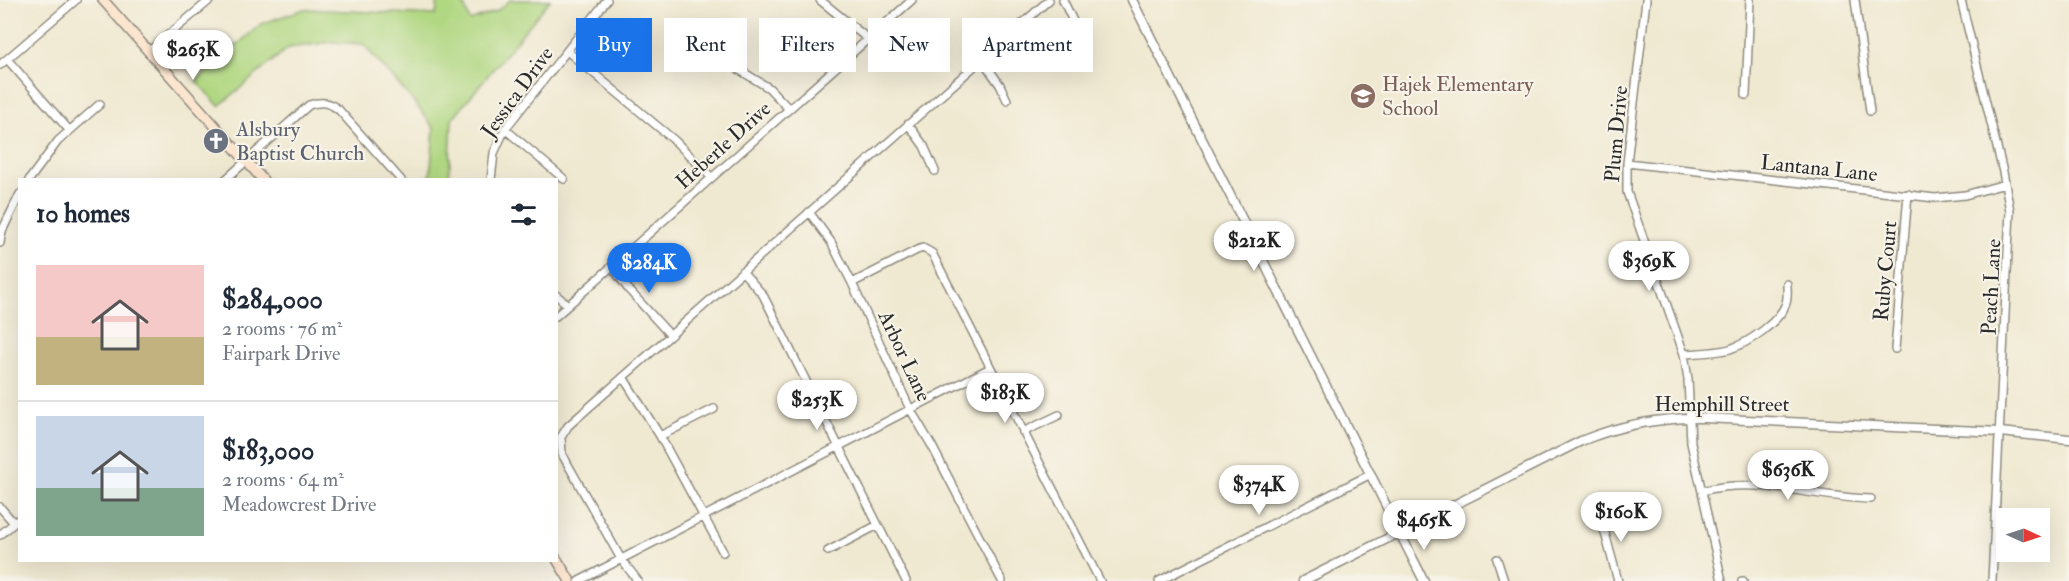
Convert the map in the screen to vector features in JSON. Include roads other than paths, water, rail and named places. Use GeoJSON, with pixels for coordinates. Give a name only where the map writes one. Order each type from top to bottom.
{"type":"FeatureCollection","features":[{"type":"Feature","properties":{"kind":"main road"},"geometry":{"type":"LineString","coordinates":[[103,0],[261,178]]}},
{"type":"Feature","properties":{"kind":"main road"},"geometry":{"type":"LineString","coordinates":[[558,561],[570,581]]}},
{"type":"Feature","properties":{"kind":"street"},"geometry":{"type":"LineString","coordinates":[[0,65],[76,0]]}},
{"type":"Feature","properties":{"kind":"street"},"geometry":{"type":"LineString","coordinates":[[148,52],[210,0]]}},
{"type":"Feature","properties":{"kind":"street","name":"Jessica Drive"},"geometry":{"type":"LineString","coordinates":[[491,178],[494,153],[505,129],[607,0]]}},
{"type":"Feature","properties":{"kind":"street"},"geometry":{"type":"LineString","coordinates":[[820,0],[868,39]]}},
{"type":"Feature","properties":{"kind":"street","name":"Heberle Drive"},"geometry":{"type":"LineString","coordinates":[[892,18],[912,0]]}},
{"type":"Feature","properties":{"kind":"street"},"geometry":{"type":"LineString","coordinates":[[1028,18],[1049,0]]}},
{"type":"Feature","properties":{"kind":"street"},"geometry":{"type":"LineString","coordinates":[[1063,0],[1072,18]]}},
{"type":"Feature","properties":{"kind":"street"},"geometry":{"type":"LineString","coordinates":[[1131,0],[1424,581]]}},
{"type":"Feature","properties":{"kind":"street","name":"Plum Drive"},"geometry":{"type":"LineString","coordinates":[[1646,0],[1628,163],[1627,192],[1684,354],[1688,379],[1691,443],[1722,581]]}},
{"type":"Feature","properties":{"kind":"street"},"geometry":{"type":"LineString","coordinates":[[1746,95],[1750,0]]}},
{"type":"Feature","properties":{"kind":"street"},"geometry":{"type":"LineString","coordinates":[[1855,0],[1870,111]]}},
{"type":"Feature","properties":{"kind":"street","name":"Peach Lane"},"geometry":{"type":"LineString","coordinates":[[1961,0],[2010,211],[1992,581]]}},
{"type":"Feature","properties":{"kind":"street","name":"Heberle Drive"},"geometry":{"type":"LineString","coordinates":[[558,314],[868,39]]}},
{"type":"Feature","properties":{"kind":"street"},"geometry":{"type":"LineString","coordinates":[[567,51],[674,140],[711,177]]}},
{"type":"Feature","properties":{"kind":"street"},"geometry":{"type":"LineString","coordinates":[[8,59],[69,130]]}},
{"type":"Feature","properties":{"kind":"street"},"geometry":{"type":"LineString","coordinates":[[743,72],[769,88],[789,109]]}},
{"type":"Feature","properties":{"kind":"street"},"geometry":{"type":"LineString","coordinates":[[638,581],[621,559],[562,454],[561,437],[568,426],[966,72]]}},
{"type":"Feature","properties":{"kind":"street"},"geometry":{"type":"LineString","coordinates":[[991,72],[1007,100]]}},
{"type":"Feature","properties":{"kind":"street"},"geometry":{"type":"LineString","coordinates":[[227,178],[309,105],[327,103],[339,110],[399,178]]}},
{"type":"Feature","properties":{"kind":"street"},"geometry":{"type":"LineString","coordinates":[[31,178],[69,130],[100,104]]}},
{"type":"Feature","properties":{"kind":"street"},"geometry":{"type":"LineString","coordinates":[[908,124],[924,146],[935,171]]}},
{"type":"Feature","properties":{"kind":"street"},"geometry":{"type":"LineString","coordinates":[[505,129],[564,179]]}},
{"type":"Feature","properties":{"kind":"street","name":"Lantana Lane"},"geometry":{"type":"LineString","coordinates":[[1628,163],[1950,197],[2005,184]]}},
{"type":"Feature","properties":{"kind":"street","name":"Ruby Court"},"geometry":{"type":"LineString","coordinates":[[1896,349],[1908,194]]}},
{"type":"Feature","properties":{"kind":"street"},"geometry":{"type":"LineString","coordinates":[[0,243],[2,231],[18,198]]}},
{"type":"Feature","properties":{"kind":"street","name":"Arbor Lane"},"geometry":{"type":"LineString","coordinates":[[808,212],[831,242],[910,409],[932,446],[1002,581]]}},
{"type":"Feature","properties":{"kind":"street"},"geometry":{"type":"LineString","coordinates":[[852,283],[917,250],[923,248],[932,253],[1100,581]]}},
{"type":"Feature","properties":{"kind":"street"},"geometry":{"type":"LineString","coordinates":[[612,267],[629,290],[670,335]]}},
{"type":"Feature","properties":{"kind":"street"},"geometry":{"type":"LineString","coordinates":[[742,271],[763,295],[906,581]]}},
{"type":"Feature","properties":{"kind":"street"},"geometry":{"type":"LineString","coordinates":[[1684,354],[1729,349],[1758,334],[1784,308],[1787,284]]}},
{"type":"Feature","properties":{"kind":"street"},"geometry":{"type":"LineString","coordinates":[[558,297],[568,305]]}},
{"type":"Feature","properties":{"kind":"street"},"geometry":{"type":"LineString","coordinates":[[579,581],[990,368]]}},
{"type":"Feature","properties":{"kind":"street"},"geometry":{"type":"LineString","coordinates":[[623,377],[660,436],[723,552]]}},
{"type":"Feature","properties":{"kind":"street"},"geometry":{"type":"LineString","coordinates":[[660,436],[714,409]]}},
{"type":"Feature","properties":{"kind":"street"},"geometry":{"type":"LineString","coordinates":[[1023,432],[1059,415]]}},
{"type":"Feature","properties":{"kind":"street","name":"Hemphill Street"},"geometry":{"type":"LineString","coordinates":[[1303,581],[1599,434],[1641,422],[1690,417],[2000,432],[2069,439]]}},
{"type":"Feature","properties":{"kind":"street"},"geometry":{"type":"LineString","coordinates":[[1159,581],[1371,474]]}},
{"type":"Feature","properties":{"kind":"street"},"geometry":{"type":"LineString","coordinates":[[1702,491],[1715,487],[1767,486],[1828,497],[1871,499]]}},
{"type":"Feature","properties":{"kind":"street"},"geometry":{"type":"LineString","coordinates":[[0,507],[17,520],[0,535]]}},
{"type":"Feature","properties":{"kind":"street"},"geometry":{"type":"LineString","coordinates":[[1599,511],[1618,581]]}},
{"type":"Feature","properties":{"kind":"street"},"geometry":{"type":"LineString","coordinates":[[828,551],[878,525]]}},
{"type":"Feature","properties":{"kind":"street"},"geometry":{"type":"LineString","coordinates":[[1497,559],[1504,581]]}},
{"type":"Feature","properties":{"kind":"place","name":"Hajek Elementary School"},"geometry":{"type":"Point","coordinates":[1363,96]}},
{"type":"Feature","properties":{"kind":"place","name":"Alsbury Baptist Church"},"geometry":{"type":"Point","coordinates":[216,141]}}]}
